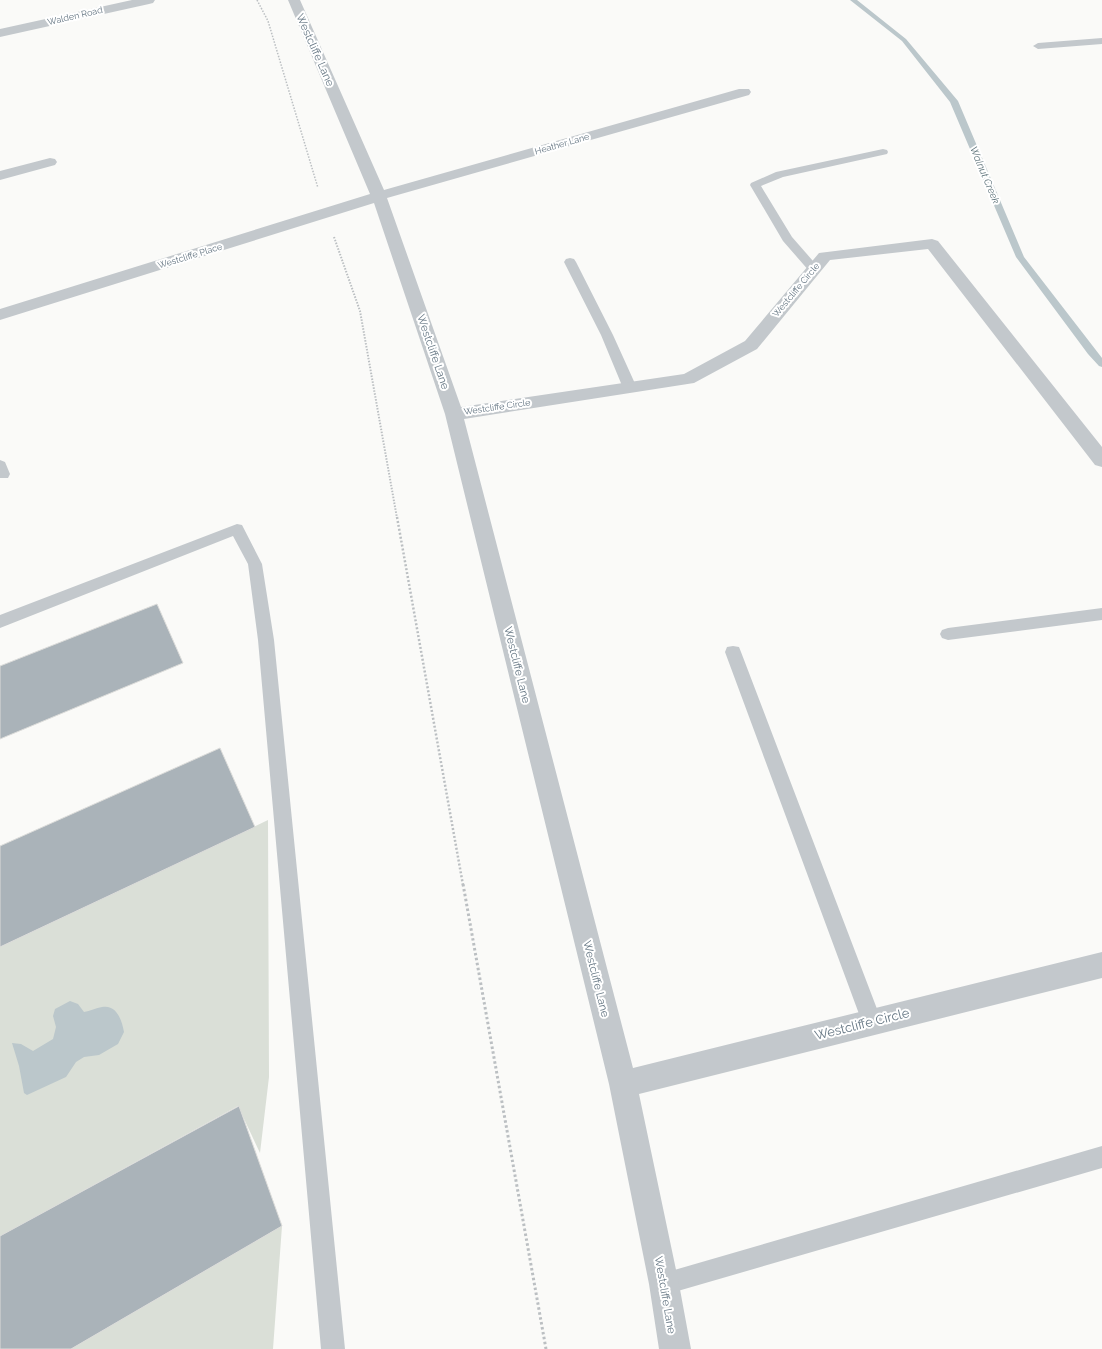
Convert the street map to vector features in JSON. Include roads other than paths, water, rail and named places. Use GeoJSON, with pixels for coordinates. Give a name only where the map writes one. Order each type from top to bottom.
{"type":"FeatureCollection","features":[{"type":"Feature","properties":{"kind":"street","name":"Walden Road"},"geometry":{"type":"LineString","coordinates":[[0,33],[135,1],[149,0]]}},
{"type":"Feature","properties":{"kind":"street","name":"Westcliffe Lane"},"geometry":{"type":"LineString","coordinates":[[294,0],[379,196],[454,414],[623,1084],[664,1284],[675,1349]]}},
{"type":"Feature","properties":{"kind":"street","name":"Heather Lane"},"geometry":{"type":"LineString","coordinates":[[379,196],[744,92]]}},
{"type":"Feature","properties":{"kind":"street"},"geometry":{"type":"LineString","coordinates":[[0,176],[50,162]]}},
{"type":"Feature","properties":{"kind":"street","name":"Westcliffe Place"},"geometry":{"type":"LineString","coordinates":[[0,315],[326,214],[379,196]]}},
{"type":"Feature","properties":{"kind":"street","name":"Westcliffe Circle"},"geometry":{"type":"LineString","coordinates":[[454,414],[688,379],[751,345],[825,256],[932,244],[1102,460]]}},
{"type":"Feature","properties":{"kind":"street","name":"Westcliffe Circle"},"geometry":{"type":"LineString","coordinates":[[623,1084],[1102,965]]}},
{"type":"Feature","properties":{"kind":"lane"},"geometry":{"type":"LineString","coordinates":[[1038,46],[1102,41]]}},
{"type":"Feature","properties":{"kind":"lane"},"geometry":{"type":"LineString","coordinates":[[814,269],[787,239],[755,184],[780,174],[883,152]]}},
{"type":"Feature","properties":{"kind":"lane"},"geometry":{"type":"LineString","coordinates":[[570,262],[630,388]]}},
{"type":"Feature","properties":{"kind":"lane"},"geometry":{"type":"LineString","coordinates":[[0,622],[237,529],[255,564],[267,647],[334,1349]]}},
{"type":"Feature","properties":{"kind":"lane"},"geometry":{"type":"LineString","coordinates":[[948,634],[1102,614]]}},
{"type":"Feature","properties":{"kind":"lane"},"geometry":{"type":"LineString","coordinates":[[733,652],[872,1022]]}},
{"type":"Feature","properties":{"kind":"lane"},"geometry":{"type":"LineString","coordinates":[[664,1284],[1102,1157]]}},
{"type":"Feature","properties":{"kind":"waterway","name":"Walnut Creek"},"geometry":{"type":"LineString","coordinates":[[853,0],[904,40],[954,101],[1020,257],[1091,352],[1102,364]]}}]}
